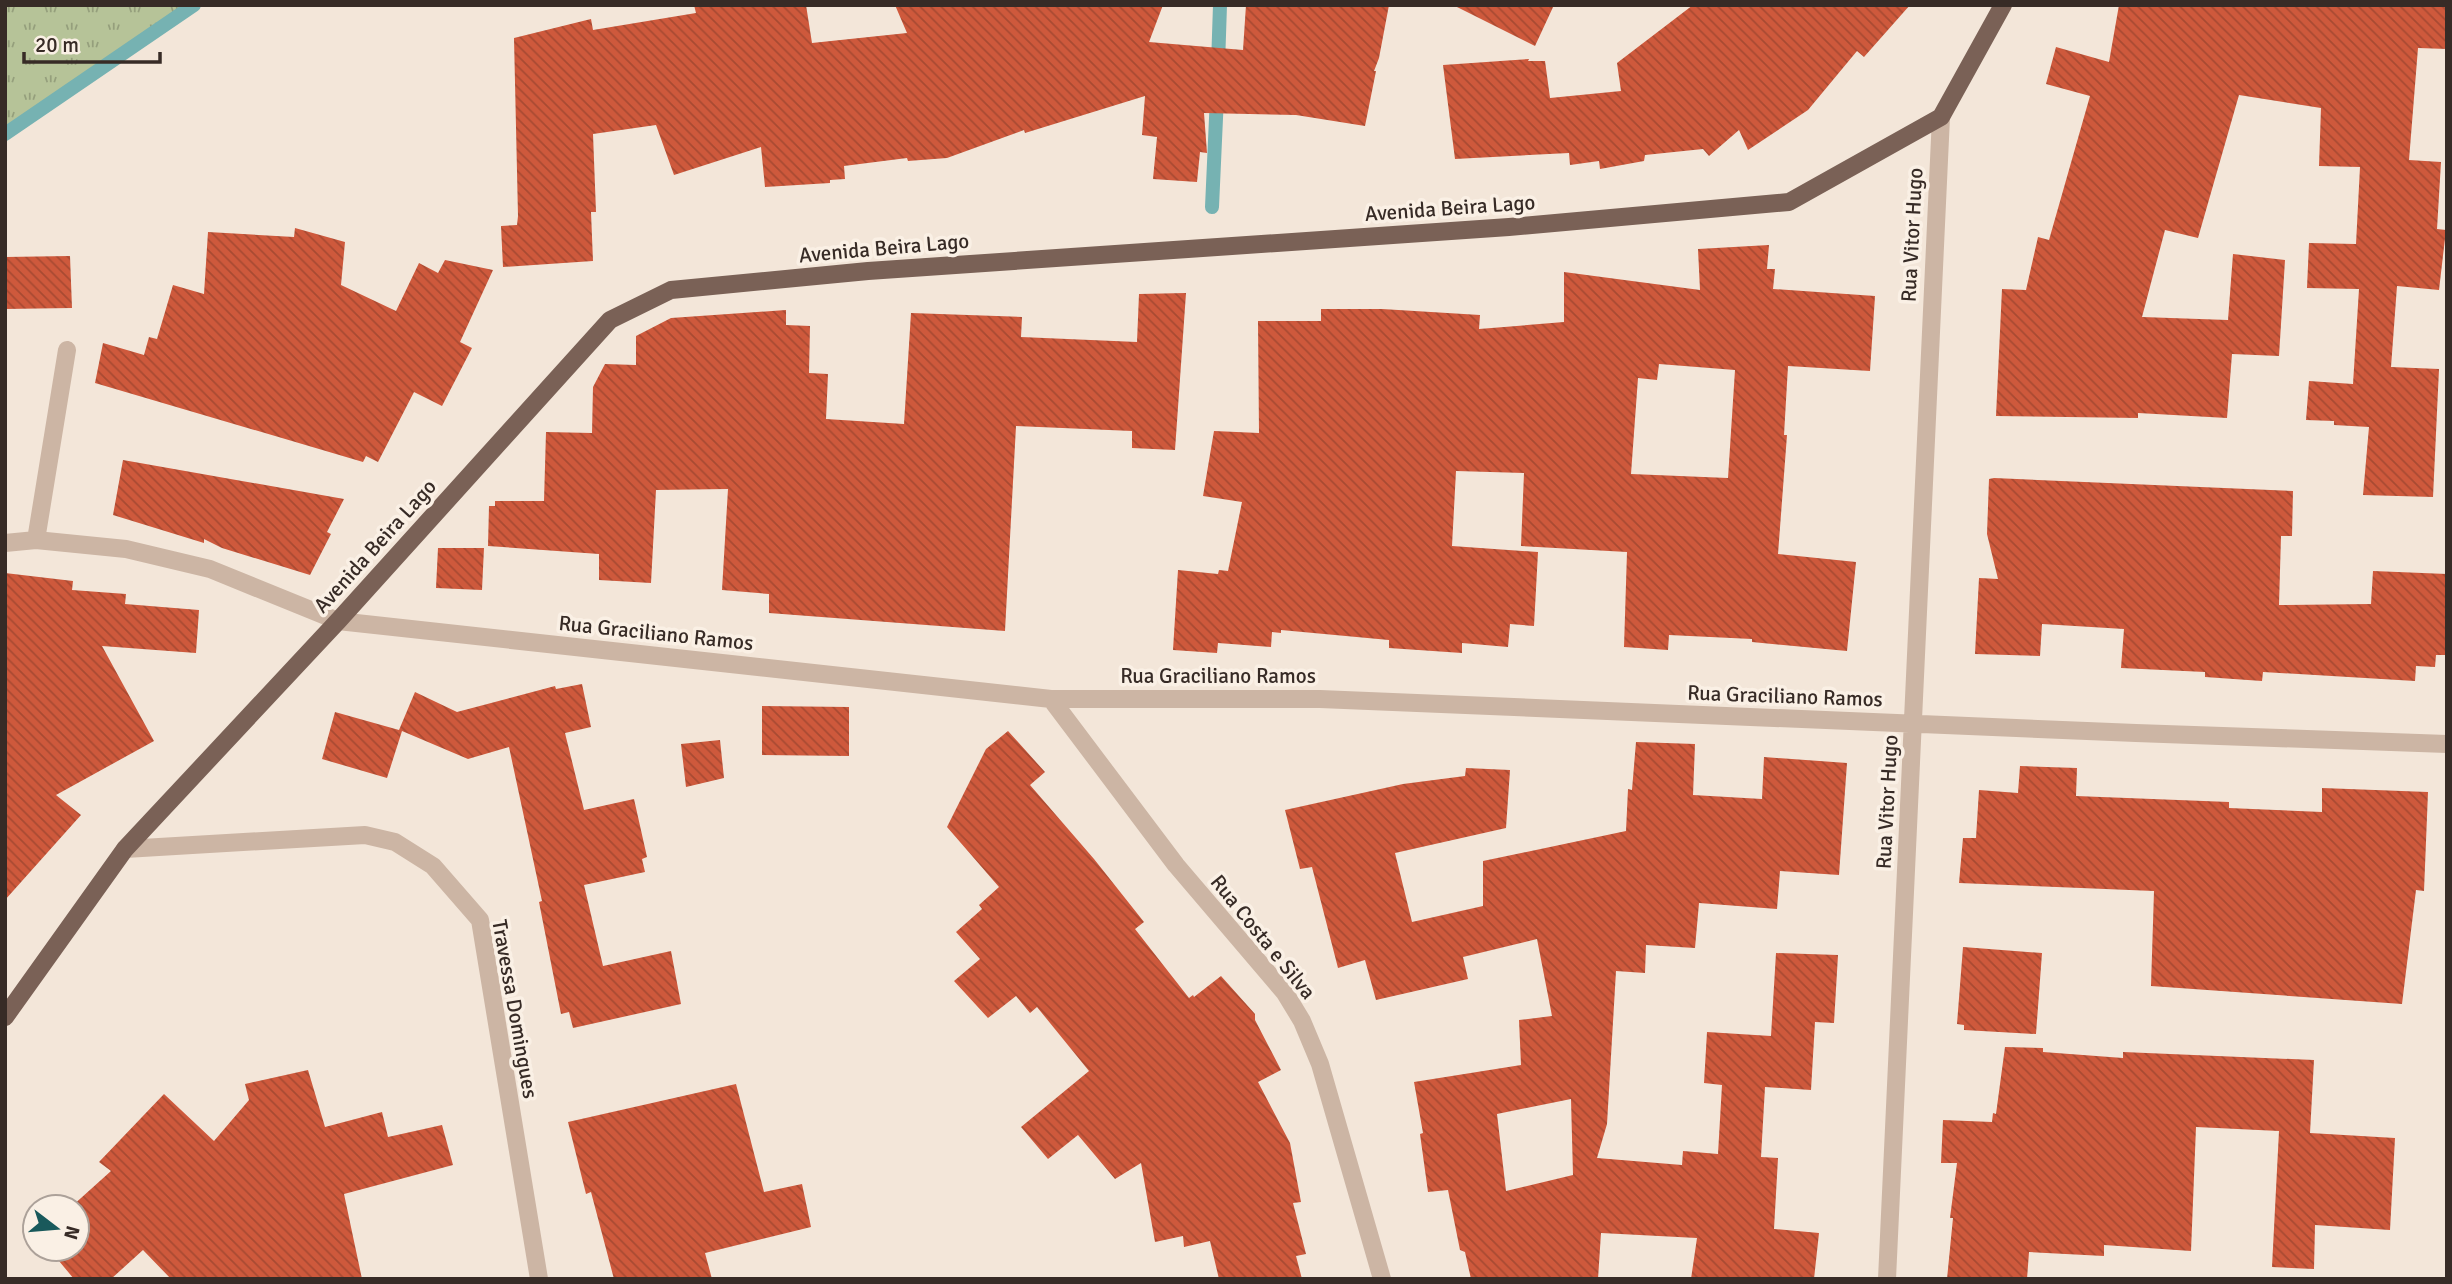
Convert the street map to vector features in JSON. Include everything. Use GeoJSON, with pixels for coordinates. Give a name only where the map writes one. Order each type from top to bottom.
{"type":"FeatureCollection","features":[{"type":"Feature","properties":{"kind":"main road"},"geometry":{"type":"LineString","coordinates":[[1941,117],[2003,5]]}},
{"type":"Feature","properties":{"kind":"main road","name":"Avenida Beira Lago"},"geometry":{"type":"LineString","coordinates":[[5,1017],[125,849],[338,621],[610,320],[671,290],[868,271],[1495,228],[1789,202],[1941,117]]}},
{"type":"Feature","properties":{"kind":"street","name":"Rua Vitor Hugo"},"geometry":{"type":"LineString","coordinates":[[1887,1279],[1941,117]]}},
{"type":"Feature","properties":{"kind":"street"},"geometry":{"type":"LineString","coordinates":[[36,540],[66,350]]}},
{"type":"Feature","properties":{"kind":"street","name":"Rua Graciliano Ramos"},"geometry":{"type":"LineString","coordinates":[[5,543],[36,540],[126,549],[210,569],[338,621],[1051,699],[1320,699],[2447,744]]}},
{"type":"Feature","properties":{"kind":"street","name":"Rua Costa e Silva"},"geometry":{"type":"LineString","coordinates":[[1051,699],[1176,865],[1285,993],[1302,1021],[1320,1064],[1382,1279]]}},
{"type":"Feature","properties":{"kind":"street","name":"Travessa Domingues"},"geometry":{"type":"LineString","coordinates":[[125,849],[365,835],[395,842],[433,866],[480,920],[539,1279]]}},
{"type":"Feature","properties":{"kind":"green space"},"geometry":{"type":"Polygon","coordinates":[[[5,5],[194,5],[5,134],[5,5]]]}},
{"type":"Feature","properties":{"kind":"building"},"geometry":{"type":"Polygon","coordinates":[[[694,5],[806,5],[812,43],[907,33],[895,5],[1163,5],[1149,42],[1243,50],[1246,5],[1389,5],[1365,126],[1296,115],[1204,113],[1207,153],[1200,152],[1197,182],[1153,179],[1157,137],[1142,135],[1145,96],[1025,133],[1024,130],[947,158],[908,161],[907,158],[844,166],[845,179],[830,180],[830,183],[765,187],[761,147],[674,175],[656,125],[593,134],[596,212],[591,212],[593,261],[503,267],[501,226],[517,225],[518,216],[514,38],[591,19],[593,30],[696,13],[694,5]]]}},
{"type":"Feature","properties":{"kind":"building"},"geometry":{"type":"Polygon","coordinates":[[[1453,5],[1554,5],[1535,46],[1453,5]]]}},
{"type":"Feature","properties":{"kind":"building"},"geometry":{"type":"Polygon","coordinates":[[[1693,5],[1910,5],[1864,57],[1857,51],[1808,110],[1748,150],[1739,130],[1709,156],[1703,149],[1645,155],[1644,161],[1600,169],[1599,161],[1570,165],[1569,153],[1455,159],[1443,65],[1529,59],[1528,61],[1545,61],[1550,98],[1621,91],[1617,63],[1693,5]]]}},
{"type":"Feature","properties":{"kind":"building"},"geometry":{"type":"Polygon","coordinates":[[[2119,5],[2447,5],[2447,49],[2418,48],[2409,160],[2441,162],[2437,229],[2446,230],[2439,290],[2397,286],[2391,367],[2439,369],[2433,497],[2363,495],[2369,427],[2306,420],[2309,381],[2353,384],[2359,289],[2307,288],[2309,243],[2356,244],[2360,167],[2319,166],[2321,108],[2239,95],[2198,238],[2165,230],[2142,317],[2228,320],[2233,254],[2285,260],[2279,356],[2232,354],[2227,418],[2138,413],[2138,418],[1996,416],[2002,289],[2026,290],[2038,237],[2049,240],[2090,96],[2046,84],[2056,47],[2109,62],[2119,5]]]}},
{"type":"Feature","properties":{"kind":"building"},"geometry":{"type":"Polygon","coordinates":[[[295,228],[345,242],[341,285],[396,311],[419,263],[438,273],[445,260],[493,270],[460,342],[472,348],[442,406],[414,392],[378,462],[366,456],[363,462],[95,383],[103,343],[144,355],[149,337],[157,339],[173,285],[204,294],[208,232],[294,237],[295,228]]]}},
{"type":"Feature","properties":{"kind":"building"},"geometry":{"type":"Polygon","coordinates":[[[1769,245],[1767,269],[1775,269],[1773,289],[1875,296],[1870,371],[1788,366],[1784,435],[1787,435],[1778,554],[1856,562],[1847,651],[1752,642],[1752,639],[1669,635],[1668,650],[1624,647],[1627,552],[1521,546],[1524,473],[1456,471],[1452,546],[1538,552],[1534,626],[1510,624],[1508,647],[1462,643],[1462,653],[1389,648],[1389,640],[1281,630],[1281,633],[1272,632],[1271,647],[1218,643],[1217,653],[1173,650],[1178,570],[1218,574],[1219,570],[1228,571],[1242,502],[1203,496],[1214,431],[1259,433],[1258,321],[1321,321],[1321,309],[1382,309],[1480,315],[1479,329],[1564,322],[1564,272],[1700,290],[1698,249],[1769,245]],[[1659,364],[1657,380],[1638,378],[1631,474],[1728,478],[1735,370],[1659,364]]]}},
{"type":"Feature","properties":{"kind":"building"},"geometry":{"type":"Polygon","coordinates":[[[70,256],[72,308],[5,309],[5,257],[70,256]]]}},
{"type":"Feature","properties":{"kind":"building"},"geometry":{"type":"Polygon","coordinates":[[[1186,293],[1175,450],[1132,448],[1132,431],[1016,426],[1005,631],[769,613],[769,594],[722,590],[728,489],[656,490],[651,583],[599,580],[599,554],[488,546],[489,506],[495,506],[495,501],[544,501],[546,432],[592,433],[593,387],[605,364],[636,365],[636,336],[671,318],[786,310],[786,325],[810,326],[809,373],[828,374],[826,419],[904,424],[911,313],[1022,317],[1021,337],[1137,342],[1139,294],[1186,293]]]}},
{"type":"Feature","properties":{"kind":"building"},"geometry":{"type":"Polygon","coordinates":[[[123,460],[344,499],[327,532],[331,534],[310,575],[222,548],[204,539],[204,543],[113,515],[123,460]]]}},
{"type":"Feature","properties":{"kind":"building"},"geometry":{"type":"Polygon","coordinates":[[[1989,479],[2293,491],[2292,536],[2281,536],[2279,605],[2371,604],[2373,571],[2447,574],[2447,655],[2436,655],[2435,667],[2416,666],[2415,681],[2263,672],[2262,681],[2205,677],[2205,672],[2121,668],[2124,629],[2042,624],[2040,656],[1975,654],[1979,578],[1998,579],[1987,534],[1989,479]]]}},
{"type":"Feature","properties":{"kind":"building"},"geometry":{"type":"Polygon","coordinates":[[[438,548],[484,548],[482,590],[436,588],[438,548]]]}},
{"type":"Feature","properties":{"kind":"building"},"geometry":{"type":"Polygon","coordinates":[[[5,573],[73,581],[72,590],[126,594],[125,604],[199,610],[196,653],[102,646],[154,741],[56,795],[81,815],[5,900],[5,573]]]}},
{"type":"Feature","properties":{"kind":"building"},"geometry":{"type":"Polygon","coordinates":[[[582,684],[591,727],[565,733],[584,810],[634,799],[647,857],[642,859],[645,872],[584,885],[603,966],[671,951],[681,1004],[573,1028],[569,1012],[561,1014],[539,902],[542,901],[509,747],[468,759],[402,731],[387,778],[322,759],[335,712],[399,730],[415,692],[457,712],[555,686],[556,689],[582,684]]]}},
{"type":"Feature","properties":{"kind":"building"},"geometry":{"type":"Polygon","coordinates":[[[762,706],[849,707],[849,756],[762,755],[762,706]]]}},
{"type":"Feature","properties":{"kind":"building"},"geometry":{"type":"Polygon","coordinates":[[[1008,731],[1045,772],[1030,785],[1144,922],[1135,929],[1189,998],[1221,976],[1255,1014],[1255,1020],[1281,1070],[1258,1082],[1290,1143],[1301,1202],[1293,1203],[1306,1254],[1296,1256],[1302,1279],[1219,1279],[1210,1241],[1184,1247],[1183,1236],[1155,1242],[1141,1163],[1115,1179],[1078,1135],[1048,1159],[1021,1127],[1089,1071],[1037,1007],[1030,1013],[1016,996],[988,1018],[954,981],[980,959],[956,932],[982,909],[979,905],[999,887],[947,827],[986,749],[1008,731]]]}},
{"type":"Feature","properties":{"kind":"building"},"geometry":{"type":"Polygon","coordinates":[[[720,740],[724,778],[686,787],[681,744],[720,740]]]}},
{"type":"Feature","properties":{"kind":"building"},"geometry":{"type":"Polygon","coordinates":[[[1636,742],[1695,744],[1693,795],[1762,799],[1764,757],[1847,763],[1839,875],[1780,871],[1777,909],[1699,903],[1695,948],[1646,945],[1645,973],[1616,971],[1607,1124],[1597,1158],[1682,1165],[1683,1151],[1718,1154],[1722,1085],[1704,1083],[1707,1032],[1771,1036],[1776,953],[1838,955],[1834,1023],[1815,1022],[1811,1090],[1765,1087],[1761,1157],[1778,1158],[1774,1229],[1819,1233],[1814,1279],[1691,1279],[1697,1238],[1601,1233],[1598,1279],[1471,1279],[1465,1252],[1460,1250],[1448,1190],[1428,1192],[1420,1134],[1423,1133],[1414,1082],[1521,1065],[1519,1020],[1552,1016],[1537,939],[1463,957],[1468,979],[1376,1000],[1365,960],[1338,968],[1312,867],[1300,869],[1285,810],[1403,784],[1465,776],[1466,768],[1510,770],[1506,828],[1395,853],[1412,922],[1483,906],[1483,861],[1626,831],[1628,789],[1632,790],[1636,742]],[[1571,1099],[1497,1114],[1506,1191],[1573,1175],[1571,1099]]]}},
{"type":"Feature","properties":{"kind":"building"},"geometry":{"type":"Polygon","coordinates":[[[2020,766],[2077,768],[2076,796],[2229,802],[2229,808],[2322,812],[2322,788],[2428,792],[2424,891],[2416,890],[2402,1004],[2151,986],[2154,891],[1959,883],[1963,838],[1976,838],[1979,790],[2018,793],[2020,766]]]}},
{"type":"Feature","properties":{"kind":"building"},"geometry":{"type":"Polygon","coordinates":[[[1963,947],[2042,953],[2036,1034],[1964,1030],[1964,1025],[1957,1024],[1963,947]]]}},
{"type":"Feature","properties":{"kind":"building"},"geometry":{"type":"Polygon","coordinates":[[[2005,1047],[2043,1048],[2043,1052],[2123,1058],[2123,1052],[2314,1060],[2310,1133],[2395,1138],[2390,1230],[2315,1225],[2314,1269],[2272,1267],[2279,1131],[2196,1127],[2191,1251],[2104,1245],[2104,1256],[2029,1252],[2027,1279],[1947,1279],[1953,1218],[1950,1218],[1957,1163],[1941,1163],[1943,1120],[1992,1122],[1993,1113],[1996,1114],[2005,1047]]]}},
{"type":"Feature","properties":{"kind":"building"},"geometry":{"type":"Polygon","coordinates":[[[308,1070],[325,1127],[382,1112],[388,1137],[442,1125],[453,1165],[344,1194],[362,1279],[171,1279],[143,1250],[111,1279],[74,1279],[61,1263],[91,1263],[91,1193],[87,1193],[111,1171],[99,1162],[164,1094],[214,1141],[249,1100],[245,1084],[308,1070]]]}},
{"type":"Feature","properties":{"kind":"building"},"geometry":{"type":"Polygon","coordinates":[[[736,1084],[764,1192],[802,1184],[811,1227],[705,1253],[712,1279],[614,1279],[591,1192],[586,1194],[568,1122],[736,1084]]]}},
{"type":"Feature","properties":{"kind":"waterway"},"geometry":{"type":"LineString","coordinates":[[5,134],[194,5]]}},
{"type":"Feature","properties":{"kind":"waterway"},"geometry":{"type":"LineString","coordinates":[[1218,65],[1220,5]]}},
{"type":"Feature","properties":{"kind":"waterway"},"geometry":{"type":"LineString","coordinates":[[1212,207],[1217,96]]}}]}
